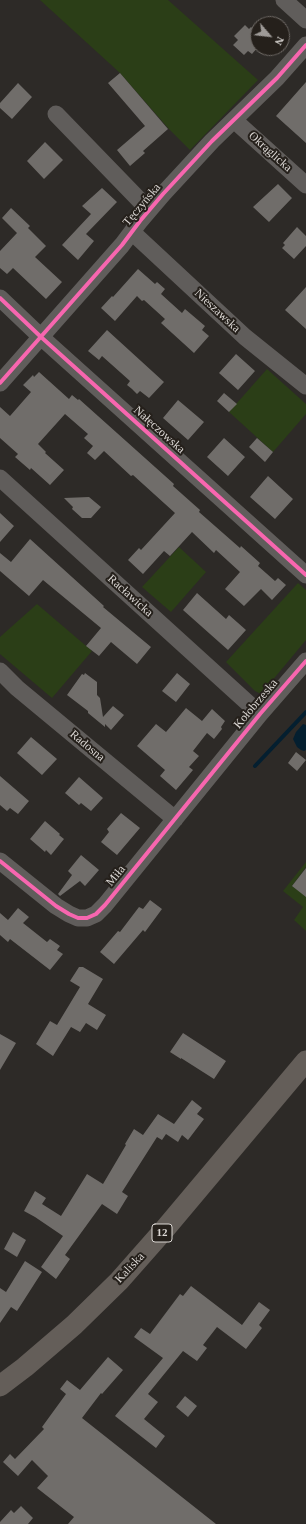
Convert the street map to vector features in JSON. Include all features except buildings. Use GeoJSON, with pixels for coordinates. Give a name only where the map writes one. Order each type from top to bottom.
{"type":"FeatureCollection","features":[{"type":"Feature","properties":{"kind":"main road","name":"Kaliska"},"geometry":{"type":"LineString","coordinates":[[0,1386],[25,1367],[74,1325],[119,1281],[164,1230],[306,1061]]}},
{"type":"Feature","properties":{"kind":"street"},"geometry":{"type":"LineString","coordinates":[[284,0],[306,20]]}},
{"type":"Feature","properties":{"kind":"street","name":"Tęczyńska"},"geometry":{"type":"LineString","coordinates":[[0,383],[132,232],[149,210],[212,141],[277,78],[306,45]]}},
{"type":"Feature","properties":{"kind":"street"},"geometry":{"type":"LineString","coordinates":[[56,114],[149,210]]}},
{"type":"Feature","properties":{"kind":"street","name":"Okrąglicka"},"geometry":{"type":"LineString","coordinates":[[234,120],[306,185]]}},
{"type":"Feature","properties":{"kind":"street","name":"Nieszawska"},"geometry":{"type":"LineString","coordinates":[[132,232],[245,337],[306,386]]}},
{"type":"Feature","properties":{"kind":"street","name":"Nałęczowska"},"geometry":{"type":"LineString","coordinates":[[0,298],[41,337],[306,575]]}},
{"type":"Feature","properties":{"kind":"street","name":"Racławicka"},"geometry":{"type":"LineString","coordinates":[[0,478],[260,714]]}},
{"type":"Feature","properties":{"kind":"street","name":"Kołobrzeska"},"geometry":{"type":"LineString","coordinates":[[223,761],[260,714],[306,661]]}},
{"type":"Feature","properties":{"kind":"street","name":"Radosna"},"geometry":{"type":"LineString","coordinates":[[0,671],[23,693],[175,819]]}},
{"type":"Feature","properties":{"kind":"street","name":"Miła"},"geometry":{"type":"LineString","coordinates":[[0,861],[56,906],[78,918],[87,918],[96,914],[223,761]]}},
{"type":"Feature","properties":{"kind":"green space"},"geometry":{"type":"Polygon","coordinates":[[[40,0],[168,0],[258,80],[190,150],[169,129],[120,73],[40,0]]]}},
{"type":"Feature","properties":{"kind":"green space"},"geometry":{"type":"Polygon","coordinates":[[[267,369],[306,404],[306,414],[273,452],[229,412],[267,369]]]}},
{"type":"Feature","properties":{"kind":"green space"},"geometry":{"type":"Polygon","coordinates":[[[179,547],[206,572],[171,612],[142,587],[179,547]]]}},
{"type":"Feature","properties":{"kind":"green space"},"geometry":{"type":"Polygon","coordinates":[[[298,583],[306,590],[306,640],[261,694],[255,691],[226,662],[298,583]]]}},
{"type":"Feature","properties":{"kind":"green space"},"geometry":{"type":"Polygon","coordinates":[[[37,604],[92,651],[52,698],[0,654],[0,637],[37,604]]]}},
{"type":"Feature","properties":{"kind":"green space"},"geometry":{"type":"Polygon","coordinates":[[[306,862],[306,867],[292,886],[306,896],[306,931],[294,920],[303,907],[283,891],[306,862]]]}},
{"type":"Feature","properties":{"kind":"water"},"geometry":{"type":"Polygon","coordinates":[[[303,724],[306,725],[306,750],[304,751],[297,747],[293,739],[296,732],[303,724]]]}},
{"type":"Feature","properties":{"kind":"waterway"},"geometry":{"type":"LineString","coordinates":[[255,766],[306,712]]}},
{"type":"Feature","properties":{"kind":"cycle path"},"geometry":{"type":"LineString","coordinates":[[0,383],[122,245],[163,194],[212,141],[277,78],[306,45]]}},
{"type":"Feature","properties":{"kind":"cycle path"},"geometry":{"type":"LineString","coordinates":[[0,298],[41,337],[306,575]]}},
{"type":"Feature","properties":{"kind":"cycle path"},"geometry":{"type":"LineString","coordinates":[[0,861],[56,906],[69,914],[78,918],[87,918],[96,914],[105,905],[260,714],[306,661]]}}]}
